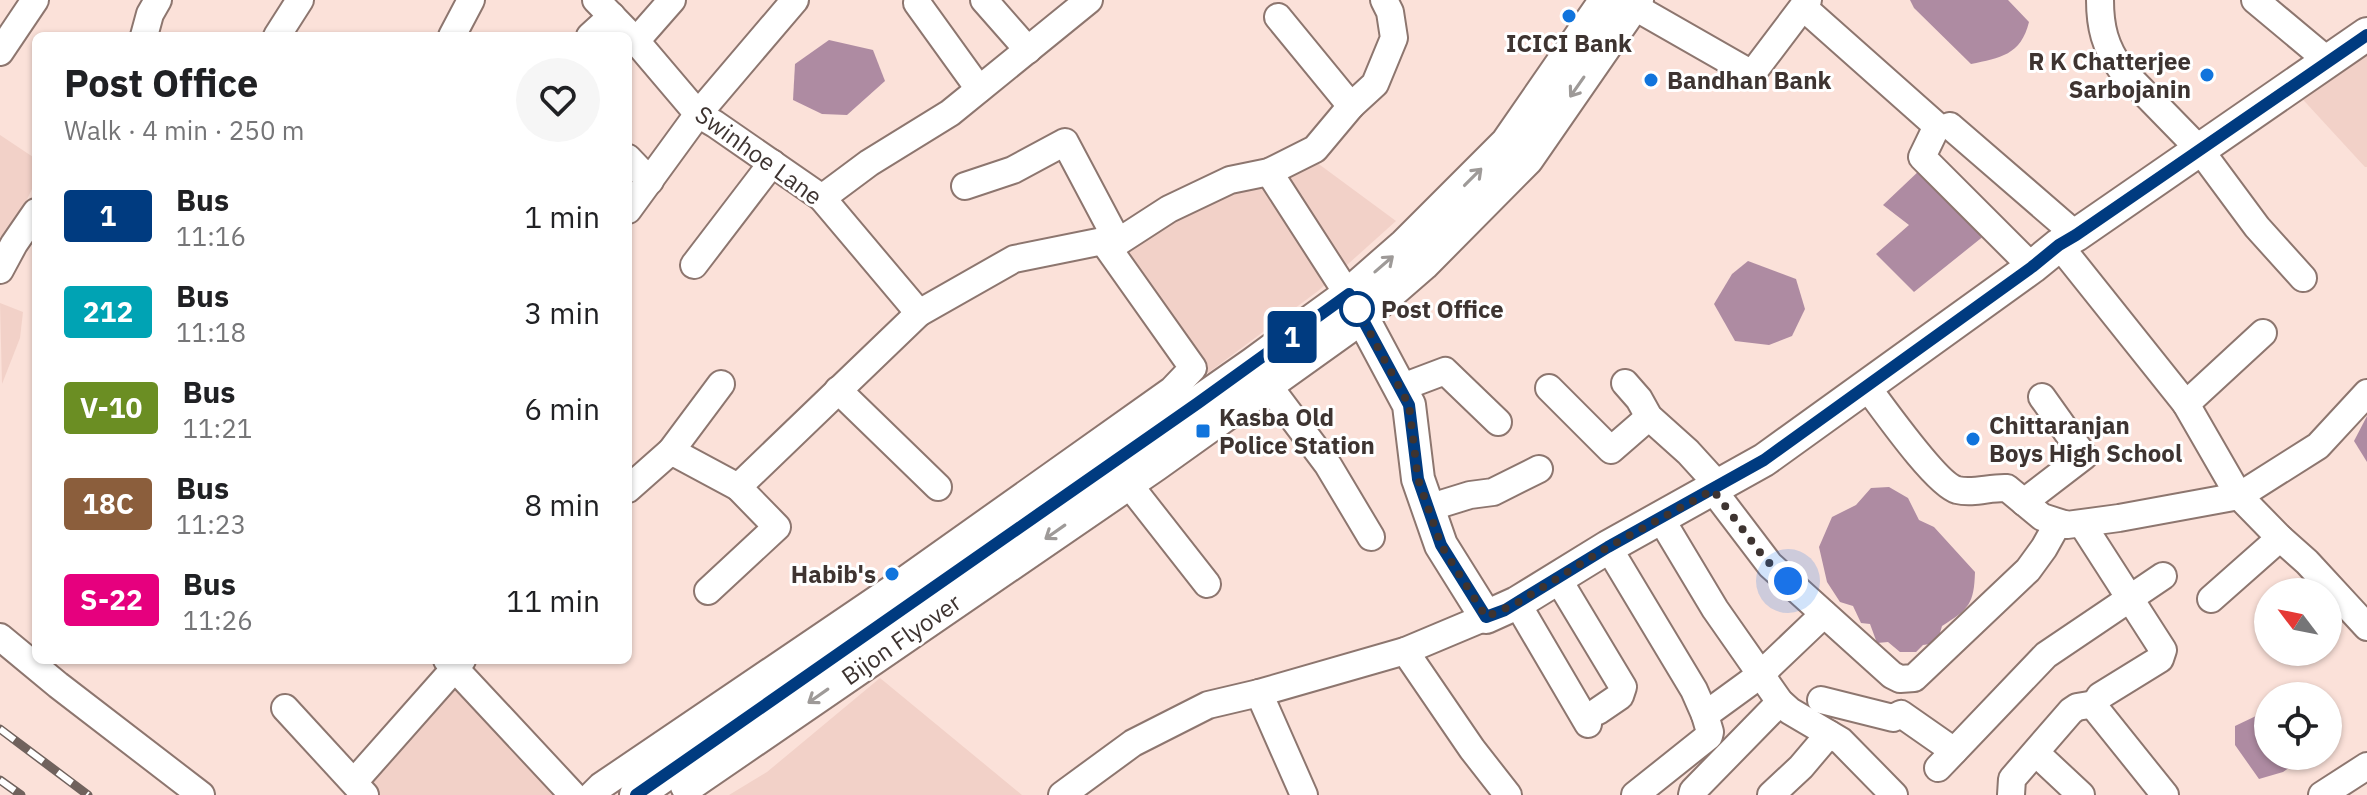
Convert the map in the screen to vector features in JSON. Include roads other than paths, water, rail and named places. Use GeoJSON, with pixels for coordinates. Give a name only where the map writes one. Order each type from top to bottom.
{"type":"FeatureCollection","features":[{"type":"Feature","properties":{"kind":"main road"},"geometry":{"type":"LineString","coordinates":[[1117,479],[1268,385],[1355,305],[1423,264],[1527,159],[1626,2]]}},
{"type":"Feature","properties":{"kind":"main road"},"geometry":{"type":"LineString","coordinates":[[1355,305],[1409,405],[1418,479],[1441,545],[1486,617],[1517,603],[1608,547],[1764,460],[2068,240],[2367,34]]}},
{"type":"Feature","properties":{"kind":"main road","name":"Bijon Flyover"},"geometry":{"type":"LineString","coordinates":[[675,795],[1117,479],[1140,443],[1304,328],[1355,305]]}},
{"type":"Feature","properties":{"kind":"main road","name":"Bijon Flyover"},"geometry":{"type":"LineString","coordinates":[[636,795],[1117,479]]}},
{"type":"Feature","properties":{"kind":"street"},"geometry":{"type":"LineString","coordinates":[[0,52],[35,0]]}},
{"type":"Feature","properties":{"kind":"street"},"geometry":{"type":"LineString","coordinates":[[145,32],[158,0]]}},
{"type":"Feature","properties":{"kind":"street"},"geometry":{"type":"LineString","coordinates":[[454,32],[471,0]]}},
{"type":"Feature","properties":{"kind":"street"},"geometry":{"type":"LineString","coordinates":[[636,41],[672,0]]}},
{"type":"Feature","properties":{"kind":"street"},"geometry":{"type":"LineString","coordinates":[[632,205],[698,114],[795,0]]}},
{"type":"Feature","properties":{"kind":"street"},"geometry":{"type":"LineString","coordinates":[[984,0],[1028,50]]}},
{"type":"Feature","properties":{"kind":"street"},"geometry":{"type":"LineString","coordinates":[[822,198],[869,163],[950,113],[1089,0]]}},
{"type":"Feature","properties":{"kind":"street"},"geometry":{"type":"LineString","coordinates":[[738,487],[919,313],[1014,259],[1110,241],[1230,180],[1269,172],[1315,149],[1351,106],[1375,84],[1394,38],[1390,12],[1384,0]]}},
{"type":"Feature","properties":{"kind":"street"},"geometry":{"type":"LineString","coordinates":[[2100,0],[2100,22],[2105,42],[2121,69],[2200,150],[2257,227],[2303,278]]}},
{"type":"Feature","properties":{"kind":"street"},"geometry":{"type":"LineString","coordinates":[[2255,0],[2328,61]]}},
{"type":"Feature","properties":{"kind":"street"},"geometry":{"type":"LineString","coordinates":[[282,32],[295,2]]}},
{"type":"Feature","properties":{"kind":"street"},"geometry":{"type":"LineString","coordinates":[[1626,2],[1752,74],[1806,3],[1937,126],[1922,157],[2032,267]]}},
{"type":"Feature","properties":{"kind":"street"},"geometry":{"type":"LineString","coordinates":[[917,3],[979,89]]}},
{"type":"Feature","properties":{"kind":"street"},"geometry":{"type":"LineString","coordinates":[[592,32],[604,8]]}},
{"type":"Feature","properties":{"kind":"street","name":"Swinhoe Lane"},"geometry":{"type":"LineString","coordinates":[[604,8],[627,32]]}},
{"type":"Feature","properties":{"kind":"street"},"geometry":{"type":"LineString","coordinates":[[1278,17],[1351,106]]}},
{"type":"Feature","properties":{"kind":"street","name":"Swinhoe Lane"},"geometry":{"type":"LineString","coordinates":[[632,37],[698,114],[822,198],[919,313]]}},
{"type":"Feature","properties":{"kind":"street"},"geometry":{"type":"LineString","coordinates":[[1950,126],[2068,240],[2186,404],[2239,496],[2280,538],[2362,610]]}},
{"type":"Feature","properties":{"kind":"street"},"geometry":{"type":"LineString","coordinates":[[592,795],[1047,480],[1172,390],[1193,368],[1110,241],[1065,142],[1013,170],[965,186]]}},
{"type":"Feature","properties":{"kind":"street"},"geometry":{"type":"LineString","coordinates":[[632,162],[650,181]]}},
{"type":"Feature","properties":{"kind":"street"},"geometry":{"type":"LineString","coordinates":[[694,265],[772,163]]}},
{"type":"Feature","properties":{"kind":"street"},"geometry":{"type":"LineString","coordinates":[[1269,172],[1355,305]]}},
{"type":"Feature","properties":{"kind":"street"},"geometry":{"type":"LineString","coordinates":[[0,270],[32,218]]}},
{"type":"Feature","properties":{"kind":"street"},"geometry":{"type":"LineString","coordinates":[[2186,404],[2263,333]]}},
{"type":"Feature","properties":{"kind":"street"},"geometry":{"type":"LineString","coordinates":[[1400,388],[1445,371],[1498,422]]}},
{"type":"Feature","properties":{"kind":"street"},"geometry":{"type":"LineString","coordinates":[[1625,383],[1649,417],[1688,452],[1765,559],[1892,675],[1908,680],[1914,678],[2028,570],[2044,548],[2070,524]]}},
{"type":"Feature","properties":{"kind":"street"},"geometry":{"type":"LineString","coordinates":[[632,485],[671,451],[721,384]]}},
{"type":"Feature","properties":{"kind":"street"},"geometry":{"type":"LineString","coordinates":[[1268,385],[1328,465],[1371,537]]}},
{"type":"Feature","properties":{"kind":"street"},"geometry":{"type":"LineString","coordinates":[[1867,387],[1949,487],[1973,491],[2003,487],[2042,517],[2070,524],[2239,496],[2318,446],[2367,393]]}},
{"type":"Feature","properties":{"kind":"street"},"geometry":{"type":"LineString","coordinates":[[1549,388],[1611,450],[1649,417]]}},
{"type":"Feature","properties":{"kind":"street"},"geometry":{"type":"LineString","coordinates":[[838,390],[938,487]]}},
{"type":"Feature","properties":{"kind":"street"},"geometry":{"type":"LineString","coordinates":[[2024,502],[2084,456],[2042,397]]}},
{"type":"Feature","properties":{"kind":"street"},"geometry":{"type":"LineString","coordinates":[[671,451],[738,487],[777,527],[708,591]]}},
{"type":"Feature","properties":{"kind":"street"},"geometry":{"type":"LineString","coordinates":[[1428,508],[1470,495],[1493,492],[1539,469]]}},
{"type":"Feature","properties":{"kind":"street"},"geometry":{"type":"LineString","coordinates":[[1117,479],[1207,584]]}},
{"type":"Feature","properties":{"kind":"street"},"geometry":{"type":"LineString","coordinates":[[1661,519],[1715,609],[1780,702],[1848,747],[1894,795]]}},
{"type":"Feature","properties":{"kind":"street"},"geometry":{"type":"LineString","coordinates":[[2070,524],[2130,597],[2162,646],[2160,659],[2100,696],[2095,704],[2165,795]]}},
{"type":"Feature","properties":{"kind":"street"},"geometry":{"type":"LineString","coordinates":[[2211,599],[2280,538]]}},
{"type":"Feature","properties":{"kind":"street"},"geometry":{"type":"LineString","coordinates":[[1608,547],[1694,690],[1710,734],[1635,795]]}},
{"type":"Feature","properties":{"kind":"street"},"geometry":{"type":"LineString","coordinates":[[1821,700],[1893,718],[1901,714],[1946,760],[2046,655],[2163,576]]}},
{"type":"Feature","properties":{"kind":"street"},"geometry":{"type":"LineString","coordinates":[[1517,603],[1593,718],[1620,696],[1623,687],[1558,579]]}},
{"type":"Feature","properties":{"kind":"street"},"geometry":{"type":"LineString","coordinates":[[1705,715],[1760,675],[1824,614]]}},
{"type":"Feature","properties":{"kind":"street"},"geometry":{"type":"LineString","coordinates":[[1062,795],[1147,736],[1208,705],[1405,651],[1486,617]]}},
{"type":"Feature","properties":{"kind":"street"},"geometry":{"type":"LineString","coordinates":[[0,637],[32,658]]}},
{"type":"Feature","properties":{"kind":"street"},"geometry":{"type":"LineString","coordinates":[[1405,651],[1472,749],[1508,795]]}},
{"type":"Feature","properties":{"kind":"street"},"geometry":{"type":"LineString","coordinates":[[285,708],[359,788],[454,664]]}},
{"type":"Feature","properties":{"kind":"street"},"geometry":{"type":"LineString","coordinates":[[456,664],[573,795]]}},
{"type":"Feature","properties":{"kind":"street"},"geometry":{"type":"LineString","coordinates":[[45,666],[201,795]]}},
{"type":"Feature","properties":{"kind":"street"},"geometry":{"type":"LineString","coordinates":[[1259,693],[1304,795]]}},
{"type":"Feature","properties":{"kind":"street"},"geometry":{"type":"LineString","coordinates":[[1692,795],[1780,702]]}},
{"type":"Feature","properties":{"kind":"street"},"geometry":{"type":"LineString","coordinates":[[2011,795],[2012,779],[2071,711],[2095,704]]}},
{"type":"Feature","properties":{"kind":"street"},"geometry":{"type":"LineString","coordinates":[[1771,795],[1801,767],[1829,734]]}},
{"type":"Feature","properties":{"kind":"street"},"geometry":{"type":"LineString","coordinates":[[2036,753],[2081,795]]}},
{"type":"Feature","properties":{"kind":"street"},"geometry":{"type":"LineString","coordinates":[[2322,795],[2367,766]]}},
{"type":"Feature","properties":{"kind":"railway"},"geometry":{"type":"LineString","coordinates":[[0,729],[88,795]]}},
{"type":"Feature","properties":{"kind":"railway"},"geometry":{"type":"LineString","coordinates":[[0,780],[21,795]]}},
{"type":"Feature","properties":{"kind":"place","name":"ICICI Bank"},"geometry":{"type":"Point","coordinates":[1569,16]}},
{"type":"Feature","properties":{"kind":"place","name":"R K Chatterjee Sarbojanin"},"geometry":{"type":"Point","coordinates":[2207,75]}},
{"type":"Feature","properties":{"kind":"place","name":"Bandhan Bank"},"geometry":{"type":"Point","coordinates":[1651,80]}},
{"type":"Feature","properties":{"kind":"place","name":"Post Office"},"geometry":{"type":"Point","coordinates":[1357,309]}},
{"type":"Feature","properties":{"kind":"place","name":"Kasba Old Police Station"},"geometry":{"type":"Point","coordinates":[1203,431]}},
{"type":"Feature","properties":{"kind":"place","name":"Chittaranjan Boys High School"},"geometry":{"type":"Point","coordinates":[1973,439]}},
{"type":"Feature","properties":{"kind":"place","name":"Habib's"},"geometry":{"type":"Point","coordinates":[892,574]}}]}
